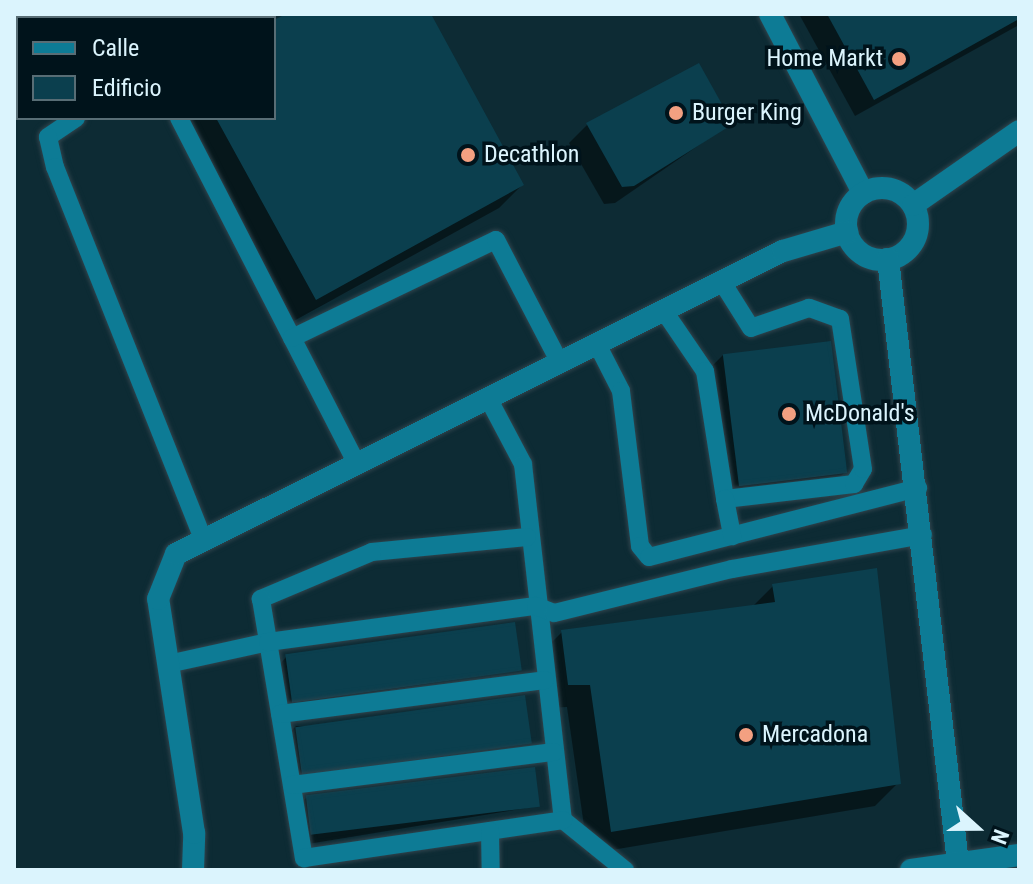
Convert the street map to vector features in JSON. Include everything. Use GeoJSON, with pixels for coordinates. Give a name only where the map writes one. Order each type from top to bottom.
{"type":"FeatureCollection","features":[{"type":"Feature","properties":{"kind":"street"},"geometry":{"type":"LineString","coordinates":[[770,14],[863,193]]}},
{"type":"Feature","properties":{"kind":"street"},"geometry":{"type":"LineString","coordinates":[[913,205],[1019,131]]}},
{"type":"Feature","properties":{"kind":"street"},"geometry":{"type":"LineString","coordinates":[[891,189],[913,205],[917,232],[888,259],[862,254],[847,232],[846,217],[863,193],[891,189]]}},
{"type":"Feature","properties":{"kind":"street"},"geometry":{"type":"LineString","coordinates":[[196,863],[159,586],[176,554],[783,251],[847,232]]}},
{"type":"Feature","properties":{"kind":"street"},"geometry":{"type":"LineString","coordinates":[[888,259],[918,488],[958,863]]}},
{"type":"Feature","properties":{"kind":"street"},"geometry":{"type":"LineString","coordinates":[[911,870],[1019,855]]}},
{"type":"Feature","properties":{"kind":"lane"},"geometry":{"type":"LineString","coordinates":[[73,120],[48,137],[55,167],[204,541]]}},
{"type":"Feature","properties":{"kind":"lane"},"geometry":{"type":"LineString","coordinates":[[180,120],[357,464]]}},
{"type":"Feature","properties":{"kind":"lane"},"geometry":{"type":"LineString","coordinates":[[292,338],[496,240],[560,363]]}},
{"type":"Feature","properties":{"kind":"lane"},"geometry":{"type":"LineString","coordinates":[[722,282],[751,328],[809,308],[840,319],[863,469],[845,487],[725,499]]}},
{"type":"Feature","properties":{"kind":"lane"},"geometry":{"type":"LineString","coordinates":[[664,311],[705,371],[732,536]]}},
{"type":"Feature","properties":{"kind":"lane"},"geometry":{"type":"LineString","coordinates":[[597,344],[621,391],[643,554],[732,536],[918,488]]}},
{"type":"Feature","properties":{"kind":"lane"},"geometry":{"type":"LineString","coordinates":[[488,398],[523,464],[527,537],[563,820],[625,870]]}},
{"type":"Feature","properties":{"kind":"lane"},"geometry":{"type":"LineString","coordinates":[[168,664],[268,642],[536,606],[554,613],[732,569],[923,535]]}},
{"type":"Feature","properties":{"kind":"lane"},"geometry":{"type":"LineString","coordinates":[[527,537],[372,552],[261,599],[304,858],[563,820]]}},
{"type":"Feature","properties":{"kind":"lane"},"geometry":{"type":"LineString","coordinates":[[280,714],[545,680]]}},
{"type":"Feature","properties":{"kind":"lane"},"geometry":{"type":"LineString","coordinates":[[292,785],[554,752]]}},
{"type":"Feature","properties":{"kind":"lane"},"geometry":{"type":"LineString","coordinates":[[490,831],[491,870]]}},
{"type":"Feature","properties":{"kind":"building"},"geometry":{"type":"Polygon","coordinates":[[[286,14],[431,14],[524,185],[316,300],[217,120],[276,120],[276,19],[286,14]]]}},
{"type":"Feature","properties":{"kind":"building","name":"Home Markt"},"geometry":{"type":"Polygon","coordinates":[[[827,14],[1019,14],[1019,19],[874,100],[827,14]]]}},
{"type":"Feature","properties":{"kind":"building"},"geometry":{"type":"Polygon","coordinates":[[[699,63],[733,124],[634,186],[622,187],[586,123],[699,63]]]}},
{"type":"Feature","properties":{"kind":"building","name":"McDonald's"},"geometry":{"type":"Polygon","coordinates":[[[831,341],[847,473],[739,486],[723,354],[831,341]]]}},
{"type":"Feature","properties":{"kind":"building","name":"Mercadona"},"geometry":{"type":"Polygon","coordinates":[[[877,568],[901,784],[611,832],[590,685],[568,685],[561,630],[775,602],[772,584],[877,568]]]}},
{"type":"Feature","properties":{"kind":"building"},"geometry":{"type":"Polygon","coordinates":[[[515,622],[522,671],[292,703],[285,654],[515,622]]]}},
{"type":"Feature","properties":{"kind":"building"},"geometry":{"type":"Polygon","coordinates":[[[525,695],[532,744],[302,776],[295,727],[525,695]]]}},
{"type":"Feature","properties":{"kind":"building"},"geometry":{"type":"Polygon","coordinates":[[[535,767],[540,807],[311,835],[306,795],[535,767]]]}},
{"type":"Feature","properties":{"kind":"place","name":"Home Markt"},"geometry":{"type":"Point","coordinates":[899,59]}},
{"type":"Feature","properties":{"kind":"place","name":"Burger King"},"geometry":{"type":"Point","coordinates":[676,113]}},
{"type":"Feature","properties":{"kind":"place","name":"Decathlon"},"geometry":{"type":"Point","coordinates":[468,155]}},
{"type":"Feature","properties":{"kind":"place","name":"McDonald's"},"geometry":{"type":"Point","coordinates":[789,414]}},
{"type":"Feature","properties":{"kind":"place","name":"Mercadona"},"geometry":{"type":"Point","coordinates":[746,735]}}]}
